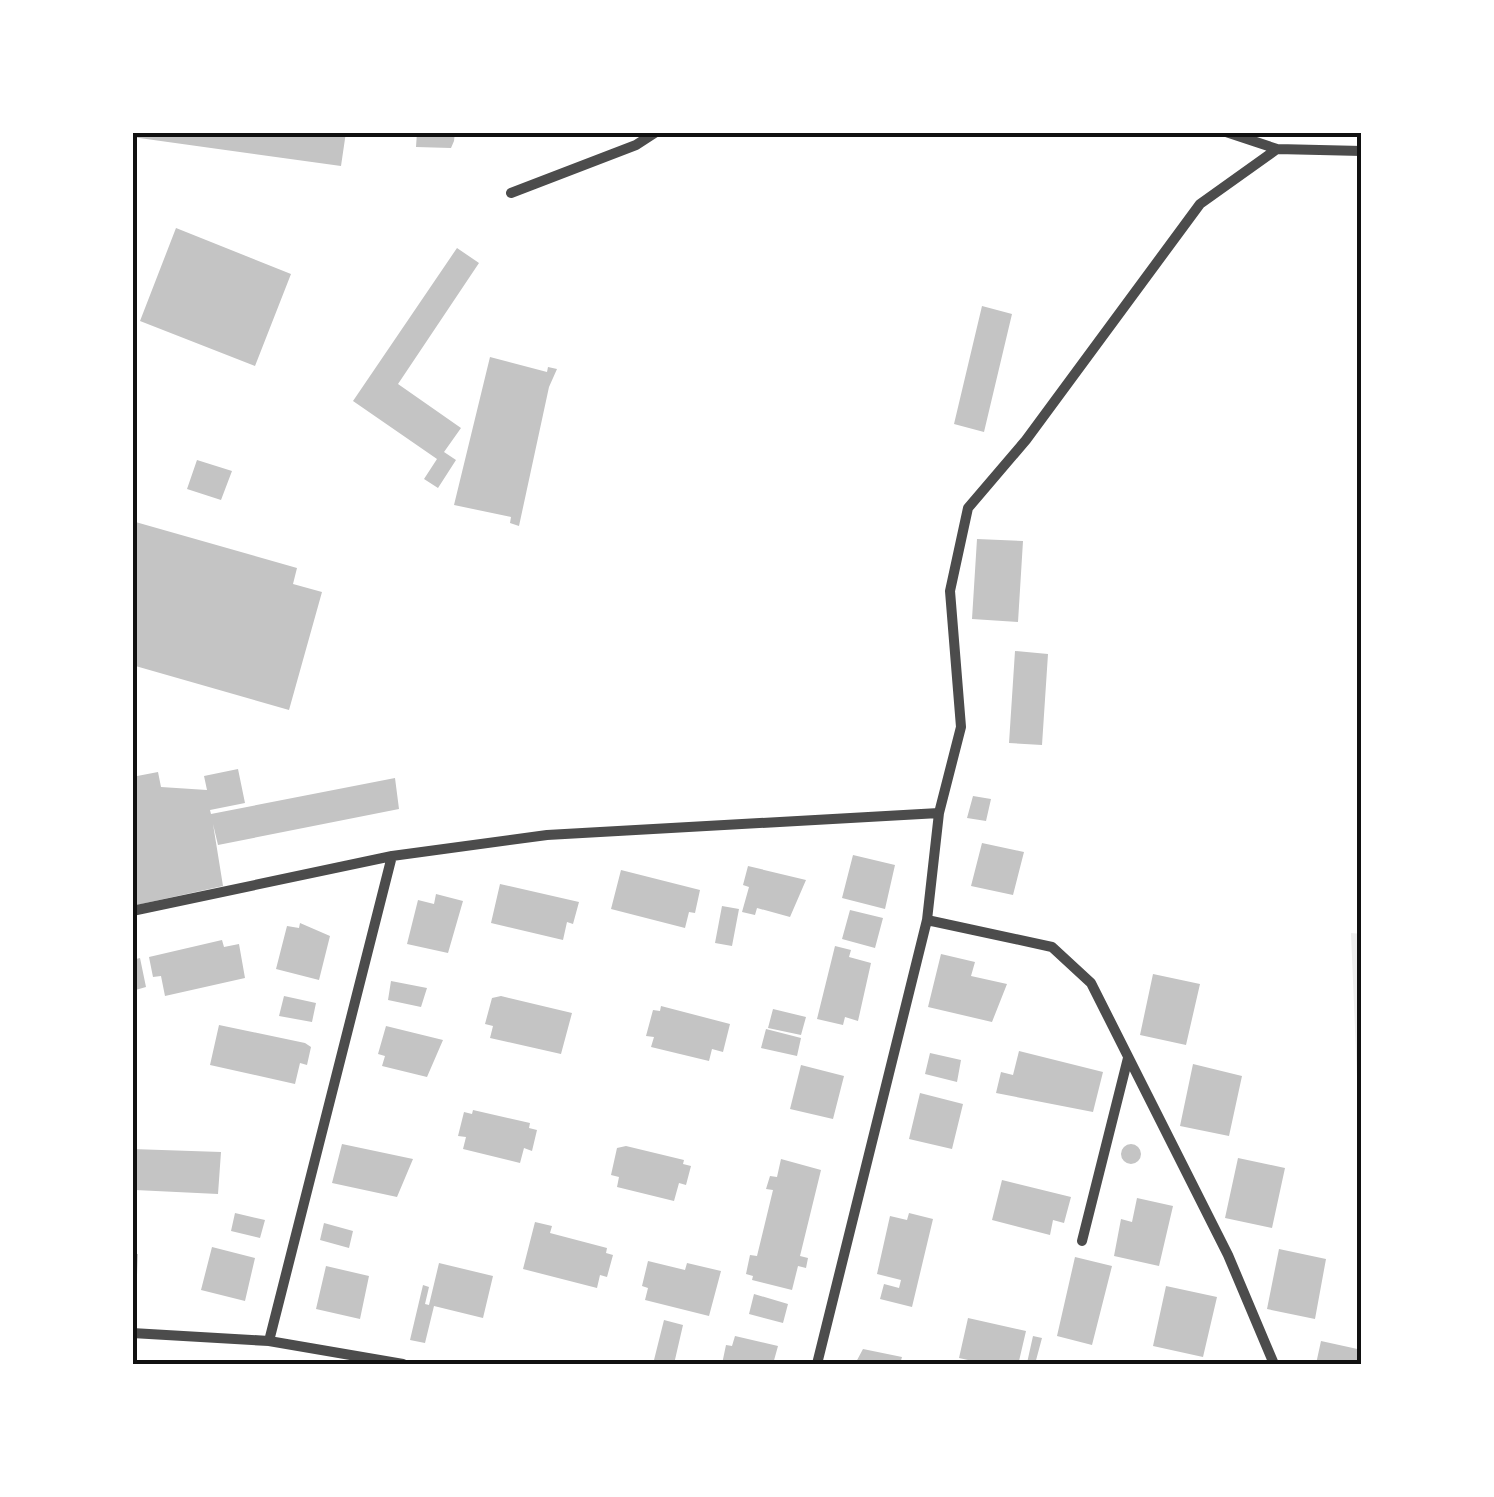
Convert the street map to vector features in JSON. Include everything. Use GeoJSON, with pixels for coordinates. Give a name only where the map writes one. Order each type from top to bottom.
{"type":"FeatureCollection","features":[{"type":"Feature","properties":{"kind":"street"},"geometry":{"type":"LineString","coordinates":[[512,193],[636,145],[656,132]]}},
{"type":"Feature","properties":{"kind":"street"},"geometry":{"type":"LineString","coordinates":[[1226,132],[1277,149],[1362,151]]}},
{"type":"Feature","properties":{"kind":"street"},"geometry":{"type":"LineString","coordinates":[[817,1364],[927,920],[939,813],[961,726],[950,591],[968,508],[1026,440],[1200,204],[1277,149]]}},
{"type":"Feature","properties":{"kind":"street"},"geometry":{"type":"LineString","coordinates":[[132,911],[392,856],[547,835],[939,813]]}},
{"type":"Feature","properties":{"kind":"street"},"geometry":{"type":"LineString","coordinates":[[269,1341],[392,856]]}},
{"type":"Feature","properties":{"kind":"street"},"geometry":{"type":"LineString","coordinates":[[927,920],[1052,947],[1091,983],[1228,1254],[1274,1364]]}},
{"type":"Feature","properties":{"kind":"street"},"geometry":{"type":"LineString","coordinates":[[1082,1241],[1128,1058]]}},
{"type":"Feature","properties":{"kind":"street"},"geometry":{"type":"LineString","coordinates":[[132,1333],[269,1341],[403,1364]]}},
{"type":"Feature","properties":{"kind":"shaded area"},"geometry":{"type":"Polygon","coordinates":[[[1351,933],[1362,934],[1362,1076],[1357,1077],[1351,933]]]}},
{"type":"Feature","properties":{"kind":"building"},"geometry":{"type":"Polygon","coordinates":[[[132,132],[346,132],[341,166],[132,137],[132,132]]]}},
{"type":"Feature","properties":{"kind":"building"},"geometry":{"type":"Polygon","coordinates":[[[417,132],[455,132],[454,141],[451,148],[416,147],[417,132]]]}},
{"type":"Feature","properties":{"kind":"building"},"geometry":{"type":"Polygon","coordinates":[[[176,228],[291,274],[255,366],[140,321],[176,228]]]}},
{"type":"Feature","properties":{"kind":"building"},"geometry":{"type":"Polygon","coordinates":[[[457,248],[479,263],[398,384],[461,428],[444,452],[456,460],[438,488],[424,479],[437,459],[353,401],[457,248]]]}},
{"type":"Feature","properties":{"kind":"building"},"geometry":{"type":"Polygon","coordinates":[[[982,306],[1012,314],[984,432],[954,424],[982,306]]]}},
{"type":"Feature","properties":{"kind":"building"},"geometry":{"type":"Polygon","coordinates":[[[490,357],[547,372],[548,367],[557,369],[549,387],[519,526],[510,523],[511,517],[454,505],[490,357]]]}},
{"type":"Feature","properties":{"kind":"building"},"geometry":{"type":"Polygon","coordinates":[[[197,460],[232,471],[221,500],[187,489],[197,460]]]}},
{"type":"Feature","properties":{"kind":"building"},"geometry":{"type":"Polygon","coordinates":[[[132,521],[297,568],[293,584],[322,592],[289,710],[132,665],[132,521]]]}},
{"type":"Feature","properties":{"kind":"building"},"geometry":{"type":"Polygon","coordinates":[[[977,539],[1023,541],[1018,622],[972,619],[977,539]]]}},
{"type":"Feature","properties":{"kind":"building"},"geometry":{"type":"Polygon","coordinates":[[[1015,651],[1048,654],[1042,745],[1009,743],[1015,651]]]}},
{"type":"Feature","properties":{"kind":"building"},"geometry":{"type":"Polygon","coordinates":[[[238,769],[245,803],[210,810],[211,814],[395,778],[399,809],[218,845],[213,824],[223,886],[132,906],[132,777],[158,772],[161,787],[207,790],[204,776],[238,769]]]}},
{"type":"Feature","properties":{"kind":"building"},"geometry":{"type":"Polygon","coordinates":[[[973,796],[991,799],[986,821],[967,818],[973,796]]]}},
{"type":"Feature","properties":{"kind":"building"},"geometry":{"type":"Polygon","coordinates":[[[982,843],[1024,852],[1013,895],[971,886],[982,843]]]}},
{"type":"Feature","properties":{"kind":"building"},"geometry":{"type":"Polygon","coordinates":[[[853,855],[895,865],[885,909],[842,898],[853,855]]]}},
{"type":"Feature","properties":{"kind":"building"},"geometry":{"type":"Polygon","coordinates":[[[748,866],[806,880],[790,917],[757,908],[755,915],[742,912],[749,887],[743,885],[748,866]]]}},
{"type":"Feature","properties":{"kind":"building"},"geometry":{"type":"Polygon","coordinates":[[[621,870],[700,890],[695,913],[689,912],[685,928],[611,909],[621,870]]]}},
{"type":"Feature","properties":{"kind":"building"},"geometry":{"type":"Polygon","coordinates":[[[500,884],[579,902],[573,924],[567,922],[563,940],[491,923],[500,884]]]}},
{"type":"Feature","properties":{"kind":"building"},"geometry":{"type":"Polygon","coordinates":[[[436,894],[463,901],[448,953],[407,944],[418,900],[434,904],[436,894]]]}},
{"type":"Feature","properties":{"kind":"building"},"geometry":{"type":"Polygon","coordinates":[[[722,906],[739,909],[732,946],[715,943],[722,906]]]}},
{"type":"Feature","properties":{"kind":"building"},"geometry":{"type":"Polygon","coordinates":[[[850,910],[883,918],[875,948],[842,939],[850,910]]]}},
{"type":"Feature","properties":{"kind":"building"},"geometry":{"type":"Polygon","coordinates":[[[300,923],[330,936],[319,980],[276,969],[287,926],[299,928],[300,923]]]}},
{"type":"Feature","properties":{"kind":"building"},"geometry":{"type":"Polygon","coordinates":[[[222,940],[224,947],[239,944],[245,978],[165,996],[161,976],[153,977],[149,957],[222,940]]]}},
{"type":"Feature","properties":{"kind":"building"},"geometry":{"type":"Polygon","coordinates":[[[835,946],[851,950],[849,957],[871,963],[858,1021],[845,1017],[843,1025],[817,1019],[835,946]]]}},
{"type":"Feature","properties":{"kind":"building"},"geometry":{"type":"Polygon","coordinates":[[[941,954],[975,962],[971,976],[1007,984],[992,1022],[928,1007],[941,954]]]}},
{"type":"Feature","properties":{"kind":"building"},"geometry":{"type":"Polygon","coordinates":[[[140,958],[146,987],[132,991],[132,960],[140,958]]]}},
{"type":"Feature","properties":{"kind":"building"},"geometry":{"type":"Polygon","coordinates":[[[1153,974],[1200,984],[1186,1045],[1140,1035],[1153,974]]]}},
{"type":"Feature","properties":{"kind":"building"},"geometry":{"type":"Polygon","coordinates":[[[391,981],[427,988],[421,1007],[388,1000],[391,981]]]}},
{"type":"Feature","properties":{"kind":"building"},"geometry":{"type":"Polygon","coordinates":[[[284,996],[316,1003],[312,1022],[279,1016],[284,996]]]}},
{"type":"Feature","properties":{"kind":"building"},"geometry":{"type":"Polygon","coordinates":[[[501,996],[572,1013],[561,1054],[490,1038],[493,1026],[485,1024],[492,998],[501,996]]]}},
{"type":"Feature","properties":{"kind":"building"},"geometry":{"type":"Polygon","coordinates":[[[661,1006],[730,1024],[723,1052],[712,1049],[709,1061],[651,1047],[654,1037],[646,1036],[653,1010],[660,1011],[661,1006]]]}},
{"type":"Feature","properties":{"kind":"building"},"geometry":{"type":"Polygon","coordinates":[[[773,1009],[806,1017],[801,1035],[768,1028],[773,1009]]]}},
{"type":"Feature","properties":{"kind":"building"},"geometry":{"type":"Polygon","coordinates":[[[219,1025],[305,1043],[311,1047],[307,1065],[300,1063],[295,1084],[210,1065],[219,1025]]]}},
{"type":"Feature","properties":{"kind":"building"},"geometry":{"type":"Polygon","coordinates":[[[386,1026],[443,1040],[427,1077],[382,1066],[385,1056],[378,1054],[386,1026]]]}},
{"type":"Feature","properties":{"kind":"building"},"geometry":{"type":"Polygon","coordinates":[[[766,1029],[801,1038],[797,1056],[761,1048],[766,1029]]]}},
{"type":"Feature","properties":{"kind":"building"},"geometry":{"type":"Polygon","coordinates":[[[1019,1051],[1103,1072],[1093,1112],[996,1093],[1001,1072],[1013,1075],[1019,1051]]]}},
{"type":"Feature","properties":{"kind":"building"},"geometry":{"type":"Polygon","coordinates":[[[930,1053],[961,1060],[957,1082],[925,1074],[930,1053]]]}},
{"type":"Feature","properties":{"kind":"building"},"geometry":{"type":"Polygon","coordinates":[[[1193,1064],[1242,1076],[1229,1136],[1180,1126],[1193,1064]]]}},
{"type":"Feature","properties":{"kind":"building"},"geometry":{"type":"Polygon","coordinates":[[[801,1065],[844,1076],[833,1119],[790,1109],[801,1065]]]}},
{"type":"Feature","properties":{"kind":"building"},"geometry":{"type":"Polygon","coordinates":[[[920,1093],[963,1104],[952,1149],[909,1139],[920,1093]]]}},
{"type":"Feature","properties":{"kind":"building"},"geometry":{"type":"Polygon","coordinates":[[[473,1110],[530,1123],[529,1128],[537,1130],[532,1151],[524,1148],[520,1163],[463,1149],[466,1137],[458,1136],[464,1112],[472,1114],[473,1110]]]}},
{"type":"Feature","properties":{"kind":"building"},"geometry":{"type":"Polygon","coordinates":[[[342,1144],[413,1159],[397,1197],[332,1183],[342,1144]]]}},
{"type":"Feature","properties":{"kind":"building"},"geometry":{"type":"Polygon","coordinates":[[[1127,1144],[1135,1144],[1141,1154],[1135,1164],[1127,1164],[1121,1158],[1121,1150],[1127,1144]]]}},
{"type":"Feature","properties":{"kind":"building"},"geometry":{"type":"Polygon","coordinates":[[[626,1146],[684,1160],[683,1164],[691,1166],[686,1185],[679,1183],[674,1201],[617,1187],[619,1177],[611,1175],[617,1148],[626,1146]]]}},
{"type":"Feature","properties":{"kind":"building"},"geometry":{"type":"Polygon","coordinates":[[[132,1149],[221,1152],[218,1194],[135,1190],[132,1149]]]}},
{"type":"Feature","properties":{"kind":"building"},"geometry":{"type":"Polygon","coordinates":[[[1238,1158],[1285,1168],[1272,1228],[1225,1218],[1238,1158]]]}},
{"type":"Feature","properties":{"kind":"building"},"geometry":{"type":"Polygon","coordinates":[[[781,1159],[821,1170],[800,1256],[808,1258],[806,1268],[798,1266],[792,1290],[752,1280],[753,1276],[746,1274],[750,1255],[757,1256],[773,1190],[766,1189],[770,1176],[777,1177],[781,1159]]]}},
{"type":"Feature","properties":{"kind":"building"},"geometry":{"type":"Polygon","coordinates":[[[1002,1180],[1071,1197],[1064,1223],[1053,1220],[1050,1235],[992,1220],[1002,1180]]]}},
{"type":"Feature","properties":{"kind":"building"},"geometry":{"type":"Polygon","coordinates":[[[1137,1198],[1173,1206],[1159,1266],[1114,1256],[1121,1219],[1132,1222],[1137,1198]]]}},
{"type":"Feature","properties":{"kind":"building"},"geometry":{"type":"Polygon","coordinates":[[[235,1213],[265,1220],[260,1238],[231,1231],[235,1213]]]}},
{"type":"Feature","properties":{"kind":"building"},"geometry":{"type":"Polygon","coordinates":[[[909,1213],[933,1219],[912,1307],[880,1299],[884,1284],[899,1288],[901,1280],[877,1274],[890,1216],[907,1220],[909,1213]]]}},
{"type":"Feature","properties":{"kind":"building"},"geometry":{"type":"Polygon","coordinates":[[[535,1222],[552,1226],[550,1233],[607,1248],[606,1253],[613,1255],[607,1277],[600,1275],[597,1288],[523,1269],[535,1222]]]}},
{"type":"Feature","properties":{"kind":"building"},"geometry":{"type":"Polygon","coordinates":[[[324,1223],[353,1231],[349,1248],[320,1240],[324,1223]]]}},
{"type":"Feature","properties":{"kind":"building"},"geometry":{"type":"Polygon","coordinates":[[[212,1247],[255,1258],[245,1301],[201,1290],[212,1247]]]}},
{"type":"Feature","properties":{"kind":"building"},"geometry":{"type":"Polygon","coordinates":[[[1279,1249],[1326,1259],[1315,1319],[1267,1309],[1279,1249]]]}},
{"type":"Feature","properties":{"kind":"building"},"geometry":{"type":"Polygon","coordinates":[[[132,1254],[138,1254],[136,1296],[132,1296],[132,1254]]]}},
{"type":"Feature","properties":{"kind":"building"},"geometry":{"type":"Polygon","coordinates":[[[1075,1257],[1112,1266],[1092,1345],[1057,1336],[1075,1257]]]}},
{"type":"Feature","properties":{"kind":"building"},"geometry":{"type":"Polygon","coordinates":[[[648,1261],[685,1270],[687,1263],[721,1271],[709,1316],[645,1300],[648,1288],[642,1286],[648,1261]]]}},
{"type":"Feature","properties":{"kind":"building"},"geometry":{"type":"Polygon","coordinates":[[[439,1263],[493,1276],[483,1318],[434,1306],[425,1343],[410,1340],[423,1285],[429,1287],[425,1304],[429,1305],[439,1263]]]}},
{"type":"Feature","properties":{"kind":"building"},"geometry":{"type":"Polygon","coordinates":[[[326,1266],[369,1276],[360,1319],[316,1309],[326,1266]]]}},
{"type":"Feature","properties":{"kind":"building"},"geometry":{"type":"Polygon","coordinates":[[[1166,1286],[1217,1297],[1203,1357],[1153,1346],[1166,1286]]]}},
{"type":"Feature","properties":{"kind":"building"},"geometry":{"type":"Polygon","coordinates":[[[754,1294],[788,1304],[783,1323],[749,1314],[754,1294]]]}},
{"type":"Feature","properties":{"kind":"building"},"geometry":{"type":"Polygon","coordinates":[[[968,1318],[1026,1331],[1019,1361],[1027,1363],[1033,1336],[1042,1338],[1035,1364],[986,1364],[959,1358],[968,1318]]]}},
{"type":"Feature","properties":{"kind":"building"},"geometry":{"type":"Polygon","coordinates":[[[664,1320],[683,1325],[674,1364],[653,1364],[664,1320]]]}},
{"type":"Feature","properties":{"kind":"building"},"geometry":{"type":"Polygon","coordinates":[[[735,1336],[778,1346],[773,1364],[722,1364],[726,1345],[732,1346],[735,1336]]]}},
{"type":"Feature","properties":{"kind":"building"},"geometry":{"type":"Polygon","coordinates":[[[1321,1341],[1362,1350],[1362,1364],[1316,1364],[1321,1341]]]}},
{"type":"Feature","properties":{"kind":"building"},"geometry":{"type":"Polygon","coordinates":[[[863,1349],[902,1357],[900,1364],[855,1364],[863,1349]]]}}]}
